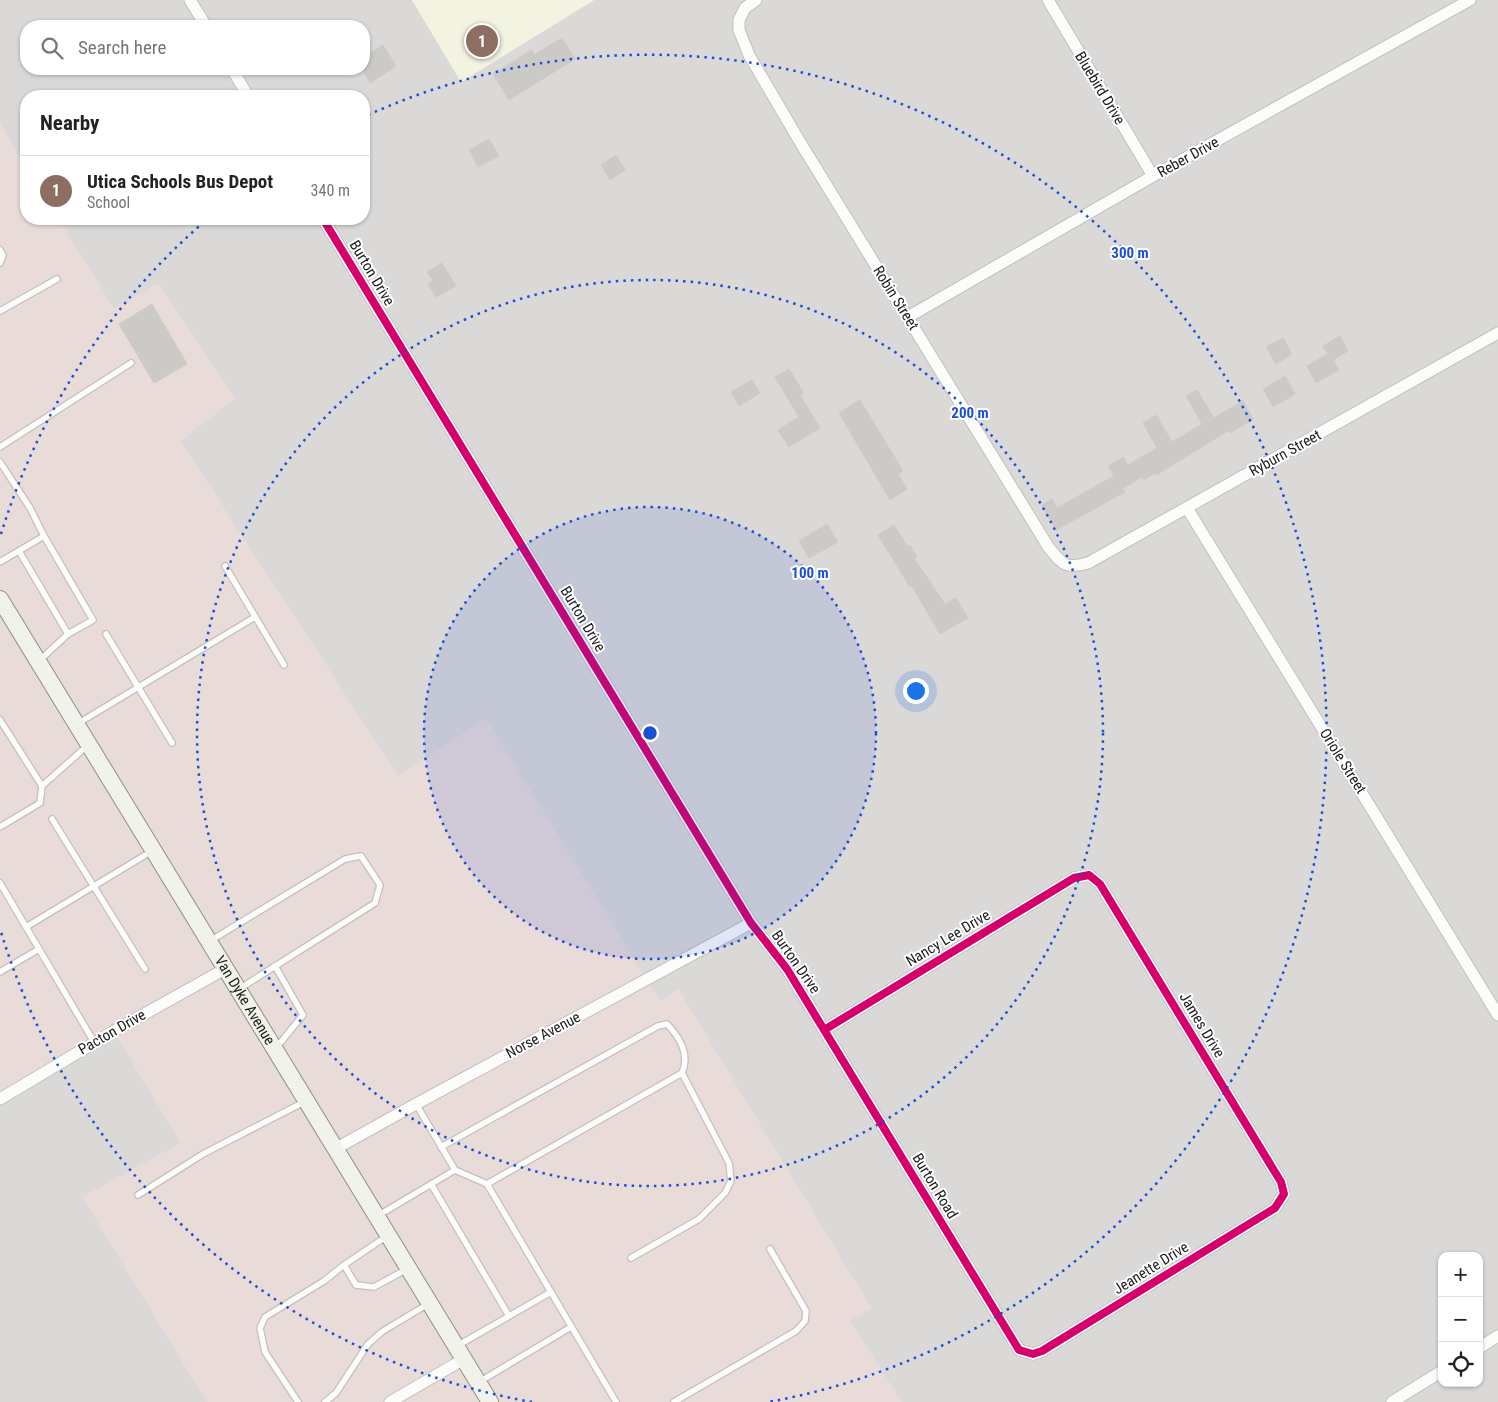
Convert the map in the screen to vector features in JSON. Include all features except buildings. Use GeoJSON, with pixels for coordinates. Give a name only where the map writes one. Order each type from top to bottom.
{"type":"FeatureCollection","features":[{"type":"Feature","properties":{"kind":"main road","name":"Van Dyke Avenue"},"geometry":{"type":"LineString","coordinates":[[0,600],[490,1402]]}},
{"type":"Feature","properties":{"kind":"street"},"geometry":{"type":"LineString","coordinates":[[190,0],[202,20]]}},
{"type":"Feature","properties":{"kind":"street","name":"Robin Street"},"geometry":{"type":"LineString","coordinates":[[756,0],[745,8],[739,20],[740,30],[750,55],[800,142],[1049,548],[1059,560],[1070,566]]}},
{"type":"Feature","properties":{"kind":"street","name":"Bluebird Drive"},"geometry":{"type":"LineString","coordinates":[[1048,0],[1153,176]]}},
{"type":"Feature","properties":{"kind":"street","name":"Reber Drive"},"geometry":{"type":"LineString","coordinates":[[908,317],[1153,176],[1470,0]]}},
{"type":"Feature","properties":{"kind":"street"},"geometry":{"type":"LineString","coordinates":[[236,75],[244,90]]}},
{"type":"Feature","properties":{"kind":"street","name":"Burton Drive"},"geometry":{"type":"LineString","coordinates":[[327,225],[751,923],[788,969],[824,1030]]}},
{"type":"Feature","properties":{"kind":"street","name":"Ryburn Street"},"geometry":{"type":"LineString","coordinates":[[1070,566],[1088,563],[1498,333]]}},
{"type":"Feature","properties":{"kind":"street","name":"Oriole Street"},"geometry":{"type":"LineString","coordinates":[[1187,508],[1498,1015]]}},
{"type":"Feature","properties":{"kind":"street","name":"Nancy Lee Drive"},"geometry":{"type":"LineString","coordinates":[[824,1030],[1074,878],[1089,875]]}},
{"type":"Feature","properties":{"kind":"street","name":"James Drive"},"geometry":{"type":"LineString","coordinates":[[1089,875],[1096,879],[1105,892],[1281,1182],[1284,1194]]}},
{"type":"Feature","properties":{"kind":"street","name":"Norse Avenue"},"geometry":{"type":"LineString","coordinates":[[335,1149],[751,923]]}},
{"type":"Feature","properties":{"kind":"street","name":"Pacton Drive"},"geometry":{"type":"LineString","coordinates":[[0,1099],[94,1042],[225,969]]}},
{"type":"Feature","properties":{"kind":"street","name":"Burton Road"},"geometry":{"type":"LineString","coordinates":[[824,1030],[1016,1344],[1026,1353]]}},
{"type":"Feature","properties":{"kind":"street","name":"Jeanette Drive"},"geometry":{"type":"LineString","coordinates":[[1026,1353],[1042,1351],[1267,1213],[1281,1201],[1284,1194]]}},
{"type":"Feature","properties":{"kind":"street"},"geometry":{"type":"LineString","coordinates":[[1483,1345],[1498,1336]]}},
{"type":"Feature","properties":{"kind":"street"},"geometry":{"type":"LineString","coordinates":[[390,1402],[460,1353]]}},
{"type":"Feature","properties":{"kind":"street"},"geometry":{"type":"LineString","coordinates":[[1392,1402],[1438,1373]]}},
{"type":"Feature","properties":{"kind":"lane"},"geometry":{"type":"LineString","coordinates":[[0,250],[3,255],[0,262]]}},
{"type":"Feature","properties":{"kind":"lane"},"geometry":{"type":"LineString","coordinates":[[0,311],[57,280]]}},
{"type":"Feature","properties":{"kind":"lane"},"geometry":{"type":"LineString","coordinates":[[0,447],[131,363]]}},
{"type":"Feature","properties":{"kind":"lane"},"geometry":{"type":"LineString","coordinates":[[0,462],[30,508],[44,536],[93,620],[68,634],[38,661]]}},
{"type":"Feature","properties":{"kind":"lane"},"geometry":{"type":"LineString","coordinates":[[0,562],[44,536]]}},
{"type":"Feature","properties":{"kind":"lane"},"geometry":{"type":"LineString","coordinates":[[19,551],[68,634]]}},
{"type":"Feature","properties":{"kind":"lane"},"geometry":{"type":"LineString","coordinates":[[225,566],[284,665]]}},
{"type":"Feature","properties":{"kind":"lane"},"geometry":{"type":"LineString","coordinates":[[76,724],[256,617]]}},
{"type":"Feature","properties":{"kind":"lane"},"geometry":{"type":"LineString","coordinates":[[106,634],[172,743]]}},
{"type":"Feature","properties":{"kind":"lane"},"geometry":{"type":"LineString","coordinates":[[0,720],[42,786],[40,803],[0,827]]}},
{"type":"Feature","properties":{"kind":"lane"},"geometry":{"type":"LineString","coordinates":[[42,786],[88,744]]}},
{"type":"Feature","properties":{"kind":"lane"},"geometry":{"type":"LineString","coordinates":[[52,819],[144,969]]}},
{"type":"Feature","properties":{"kind":"lane"},"geometry":{"type":"LineString","coordinates":[[26,928],[93,885],[153,850]]}},
{"type":"Feature","properties":{"kind":"lane"},"geometry":{"type":"LineString","coordinates":[[208,942],[345,859],[361,856],[380,885],[375,903],[238,989]]}},
{"type":"Feature","properties":{"kind":"lane"},"geometry":{"type":"LineString","coordinates":[[0,884],[94,1042]]}},
{"type":"Feature","properties":{"kind":"lane"},"geometry":{"type":"LineString","coordinates":[[0,972],[39,949]]}},
{"type":"Feature","properties":{"kind":"lane"},"geometry":{"type":"LineString","coordinates":[[275,966],[304,1015],[275,1050]]}},
{"type":"Feature","properties":{"kind":"lane"},"geometry":{"type":"LineString","coordinates":[[442,1147],[658,1026],[667,1024],[686,1052],[686,1064],[682,1073],[487,1184]]}},
{"type":"Feature","properties":{"kind":"lane"},"geometry":{"type":"LineString","coordinates":[[631,1258],[699,1219],[720,1200],[731,1181],[729,1163],[682,1073]]}},
{"type":"Feature","properties":{"kind":"lane"},"geometry":{"type":"LineString","coordinates":[[138,1195],[204,1154],[306,1101]]}},
{"type":"Feature","properties":{"kind":"lane"},"geometry":{"type":"LineString","coordinates":[[416,1104],[455,1170],[487,1184],[616,1402]]}},
{"type":"Feature","properties":{"kind":"lane"},"geometry":{"type":"LineString","coordinates":[[377,1216],[455,1170]]}},
{"type":"Feature","properties":{"kind":"lane"},"geometry":{"type":"LineString","coordinates":[[431,1184],[509,1316]]}},
{"type":"Feature","properties":{"kind":"lane"},"geometry":{"type":"LineString","coordinates":[[298,1402],[265,1352],[260,1328],[265,1317],[324,1281],[389,1234]]}},
{"type":"Feature","properties":{"kind":"lane"},"geometry":{"type":"LineString","coordinates":[[674,1402],[796,1331],[804,1320],[806,1311],[770,1249]]}},
{"type":"Feature","properties":{"kind":"lane"},"geometry":{"type":"LineString","coordinates":[[344,1265],[356,1285],[374,1287],[409,1268]]}},
{"type":"Feature","properties":{"kind":"lane"},"geometry":{"type":"LineString","coordinates":[[460,1353],[509,1316],[551,1292]]}},
{"type":"Feature","properties":{"kind":"lane"},"geometry":{"type":"LineString","coordinates":[[325,1402],[336,1393],[368,1344],[383,1331],[430,1303]]}},
{"type":"Feature","properties":{"kind":"lane"},"geometry":{"type":"LineString","coordinates":[[478,1382],[571,1327]]}},
{"type":"Feature","properties":{"kind":"shaded area"},"geometry":{"type":"Polygon","coordinates":[[[0,0],[412,0],[461,82],[594,0],[1498,0],[1498,1402],[902,1402],[849,1321],[871,1308],[678,989],[660,1002],[486,719],[398,776],[180,441],[234,398],[158,284],[114,309],[62,225],[370,225],[370,90],[20,90],[20,157],[0,124],[0,0]]]}},
{"type":"Feature","properties":{"kind":"shaded area"},"geometry":{"type":"Polygon","coordinates":[[[412,0],[594,0],[461,82],[412,0]]]}},
{"type":"Feature","properties":{"kind":"shaded area"},"geometry":{"type":"Polygon","coordinates":[[[0,124],[20,157],[20,225],[62,225],[114,309],[158,284],[235,399],[180,441],[398,776],[486,719],[660,1002],[678,989],[871,1308],[849,1321],[902,1402],[207,1402],[82,1197],[181,1143],[114,1031],[0,1099],[0,124]]]}},
{"type":"Feature","properties":{"kind":"shaded area"},"geometry":{"type":"Polygon","coordinates":[[[114,1031],[181,1143],[83,1197],[207,1402],[0,1402],[0,1099],[114,1031]]]}},
{"type":"Feature","properties":{"kind":"cycle path"},"geometry":{"type":"LineString","coordinates":[[327,225],[751,923],[787,969],[824,1030]]}},
{"type":"Feature","properties":{"kind":"cycle path"},"geometry":{"type":"LineString","coordinates":[[1089,875],[1100,884],[1281,1182],[1284,1194],[1275,1208],[1042,1351],[1033,1354],[1019,1350],[824,1030],[1074,878],[1089,875]]}},
{"type":"Feature","properties":{"kind":"place","name":"Utica Schools Bus Depot"},"geometry":{"type":"Point","coordinates":[482,41]}}]}
